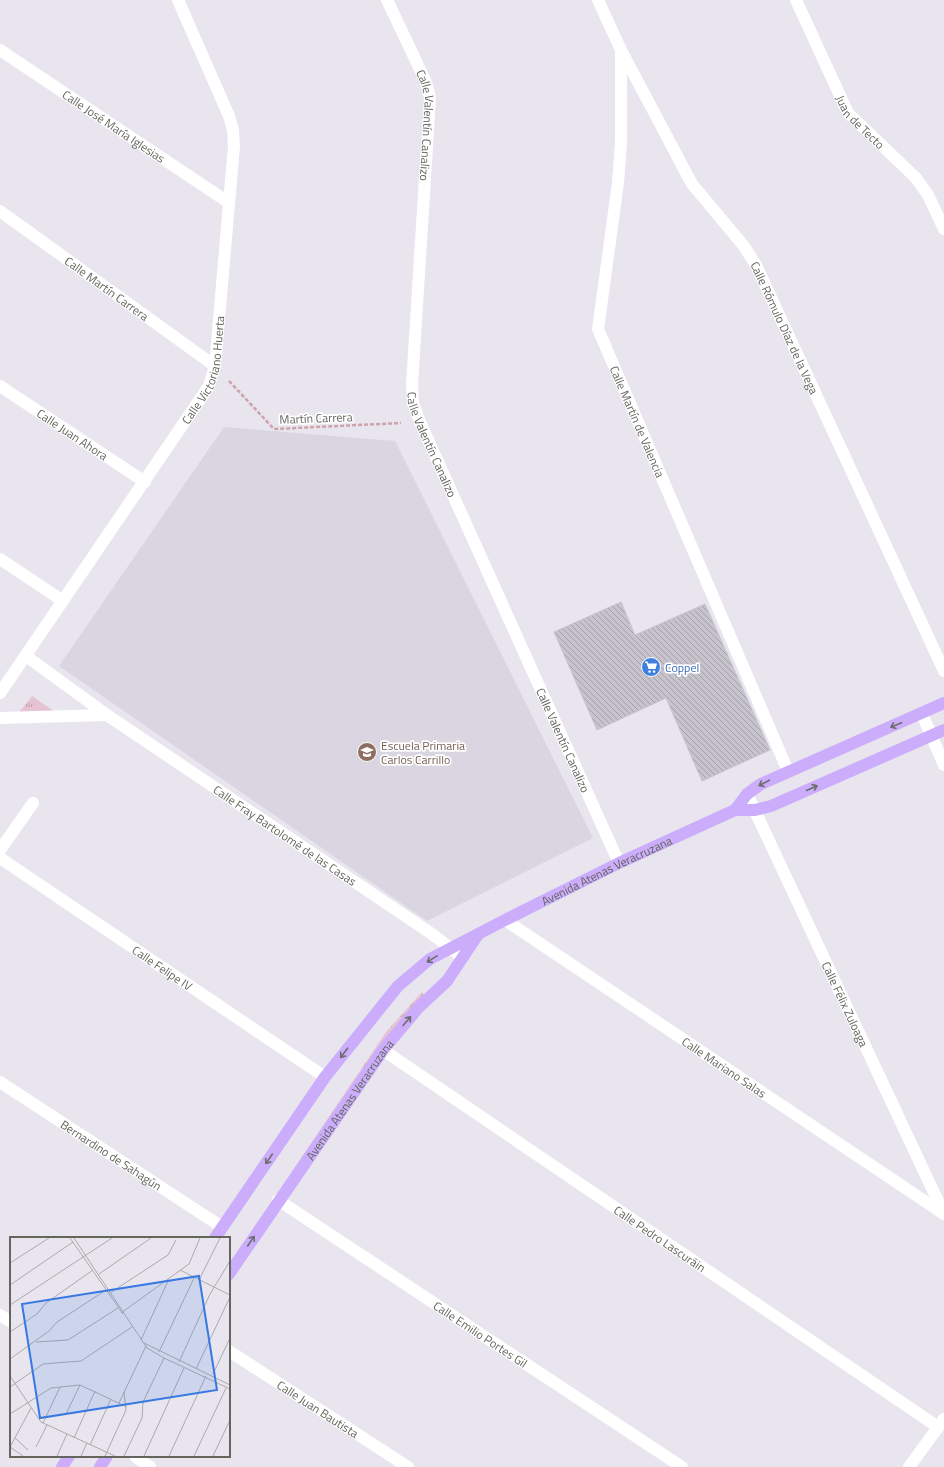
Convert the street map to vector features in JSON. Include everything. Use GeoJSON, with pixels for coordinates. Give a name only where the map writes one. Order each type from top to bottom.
{"type":"FeatureCollection","features":[{"type":"Feature","properties":{"kind":"main road","name":"Avenida Atenas Veracruzana"},"geometry":{"type":"LineString","coordinates":[[735,810],[747,794],[761,784],[944,703]]}},
{"type":"Feature","properties":{"kind":"main road","name":"Avenida Atenas Veracruzana"},"geometry":{"type":"LineString","coordinates":[[216,1237],[325,1077],[398,986],[430,959],[619,862],[735,810],[755,810],[771,806],[944,730]]}},
{"type":"Feature","properties":{"kind":"main road","name":"Avenida Atenas Veracruzana"},"geometry":{"type":"LineString","coordinates":[[230,1272],[278,1200],[383,1050],[419,1007],[447,981],[479,934]]}},
{"type":"Feature","properties":{"kind":"main road"},"geometry":{"type":"LineString","coordinates":[[62,1467],[68,1457]]}},
{"type":"Feature","properties":{"kind":"main road"},"geometry":{"type":"LineString","coordinates":[[100,1467],[106,1457]]}},
{"type":"Feature","properties":{"kind":"street","name":"Calle Victoriano Huerta"},"geometry":{"type":"LineString","coordinates":[[0,693],[209,386],[215,366],[234,146],[233,130],[229,116],[178,0]]}},
{"type":"Feature","properties":{"kind":"street","name":"Calle Valentín Canalizo"},"geometry":{"type":"LineString","coordinates":[[387,0],[426,82],[430,98],[412,385],[413,403],[420,422],[619,862]]}},
{"type":"Feature","properties":{"kind":"street","name":"Calle Rómulo Díaz de la Vega"},"geometry":{"type":"LineString","coordinates":[[598,0],[621,50],[692,184],[743,245],[756,265],[944,671]]}},
{"type":"Feature","properties":{"kind":"street","name":"Juan de Tecto"},"geometry":{"type":"LineString","coordinates":[[796,0],[848,113],[916,178],[928,195],[944,229]]}},
{"type":"Feature","properties":{"kind":"street","name":"Calle José María Iglesias"},"geometry":{"type":"LineString","coordinates":[[0,50],[228,202]]}},
{"type":"Feature","properties":{"kind":"street","name":"Calle Martín de Valencia"},"geometry":{"type":"LineString","coordinates":[[621,50],[621,142],[618,183],[598,329],[788,771]]}},
{"type":"Feature","properties":{"kind":"street","name":"Calle Martín Carrera"},"geometry":{"type":"LineString","coordinates":[[1,212],[215,366]]}},
{"type":"Feature","properties":{"kind":"street","name":"Calle Juan Ahora"},"geometry":{"type":"LineString","coordinates":[[0,386],[145,482]]}},
{"type":"Feature","properties":{"kind":"street"},"geometry":{"type":"LineString","coordinates":[[0,559],[64,601]]}},
{"type":"Feature","properties":{"kind":"street","name":"Calle Fray Bartolomé de las Casas"},"geometry":{"type":"LineString","coordinates":[[26,656],[107,715],[452,948],[462,957]]}},
{"type":"Feature","properties":{"kind":"street"},"geometry":{"type":"LineString","coordinates":[[922,714],[944,765]]}},
{"type":"Feature","properties":{"kind":"street"},"geometry":{"type":"LineString","coordinates":[[0,718],[107,715]]}},
{"type":"Feature","properties":{"kind":"street","name":"Calle Félix Zuloaga"},"geometry":{"type":"LineString","coordinates":[[747,794],[944,1214]]}},
{"type":"Feature","properties":{"kind":"street"},"geometry":{"type":"LineString","coordinates":[[0,850],[33,803]]}},
{"type":"Feature","properties":{"kind":"street","name":"Calle Felipe IV"},"geometry":{"type":"LineString","coordinates":[[0,858],[325,1077]]}},
{"type":"Feature","properties":{"kind":"street","name":"Calle Mariano Salas"},"geometry":{"type":"LineString","coordinates":[[504,920],[944,1214]]}},
{"type":"Feature","properties":{"kind":"street","name":"Calle Pedro Lascuráin"},"geometry":{"type":"LineString","coordinates":[[383,1050],[941,1423]]}},
{"type":"Feature","properties":{"kind":"street","name":"Bernardino de Sahagún"},"geometry":{"type":"LineString","coordinates":[[0,1082],[222,1227]]}},
{"type":"Feature","properties":{"kind":"street","name":"Calle Emilio Portes Gil"},"geometry":{"type":"LineString","coordinates":[[278,1200],[682,1467]]}},
{"type":"Feature","properties":{"kind":"street"},"geometry":{"type":"LineString","coordinates":[[0,1314],[10,1321]]}},
{"type":"Feature","properties":{"kind":"street","name":"Calle Juan Bautista"},"geometry":{"type":"LineString","coordinates":[[230,1351],[408,1467]]}},
{"type":"Feature","properties":{"kind":"street"},"geometry":{"type":"LineString","coordinates":[[911,1466],[941,1423]]}},
{"type":"Feature","properties":{"kind":"street"},"geometry":{"type":"LineString","coordinates":[[136,1458],[150,1467]]}},
{"type":"Feature","properties":{"kind":"path","name":"Martín Carrera"},"geometry":{"type":"LineString","coordinates":[[215,366],[274,429],[420,422]]}},
{"type":"Feature","properties":{"kind":"shaded area","name":"Escuela Primaria Carlos Carrillo"},"geometry":{"type":"Polygon","coordinates":[[[224,427],[395,441],[593,838],[427,921],[59,666],[224,427]]]}},
{"type":"Feature","properties":{"kind":"green space"},"geometry":{"type":"Polygon","coordinates":[[[32,696],[55,712],[17,715],[32,696]]]}},
{"type":"Feature","properties":{"kind":"green space"},"geometry":{"type":"Polygon","coordinates":[[[422,992],[425,996],[230,1264],[230,1264],[386,1032],[422,992]]]}},
{"type":"Feature","properties":{"kind":"building","name":"Coppel"},"geometry":{"type":"Polygon","coordinates":[[[621,602],[635,635],[705,604],[770,750],[702,781],[666,698],[597,730],[554,632],[621,602]]]}},
{"type":"Feature","properties":{"kind":"place","name":"Coppel"},"geometry":{"type":"Point","coordinates":[651,667]}},
{"type":"Feature","properties":{"kind":"place","name":"Escuela Primaria Carlos Carrillo"},"geometry":{"type":"Point","coordinates":[367,752]}}]}
